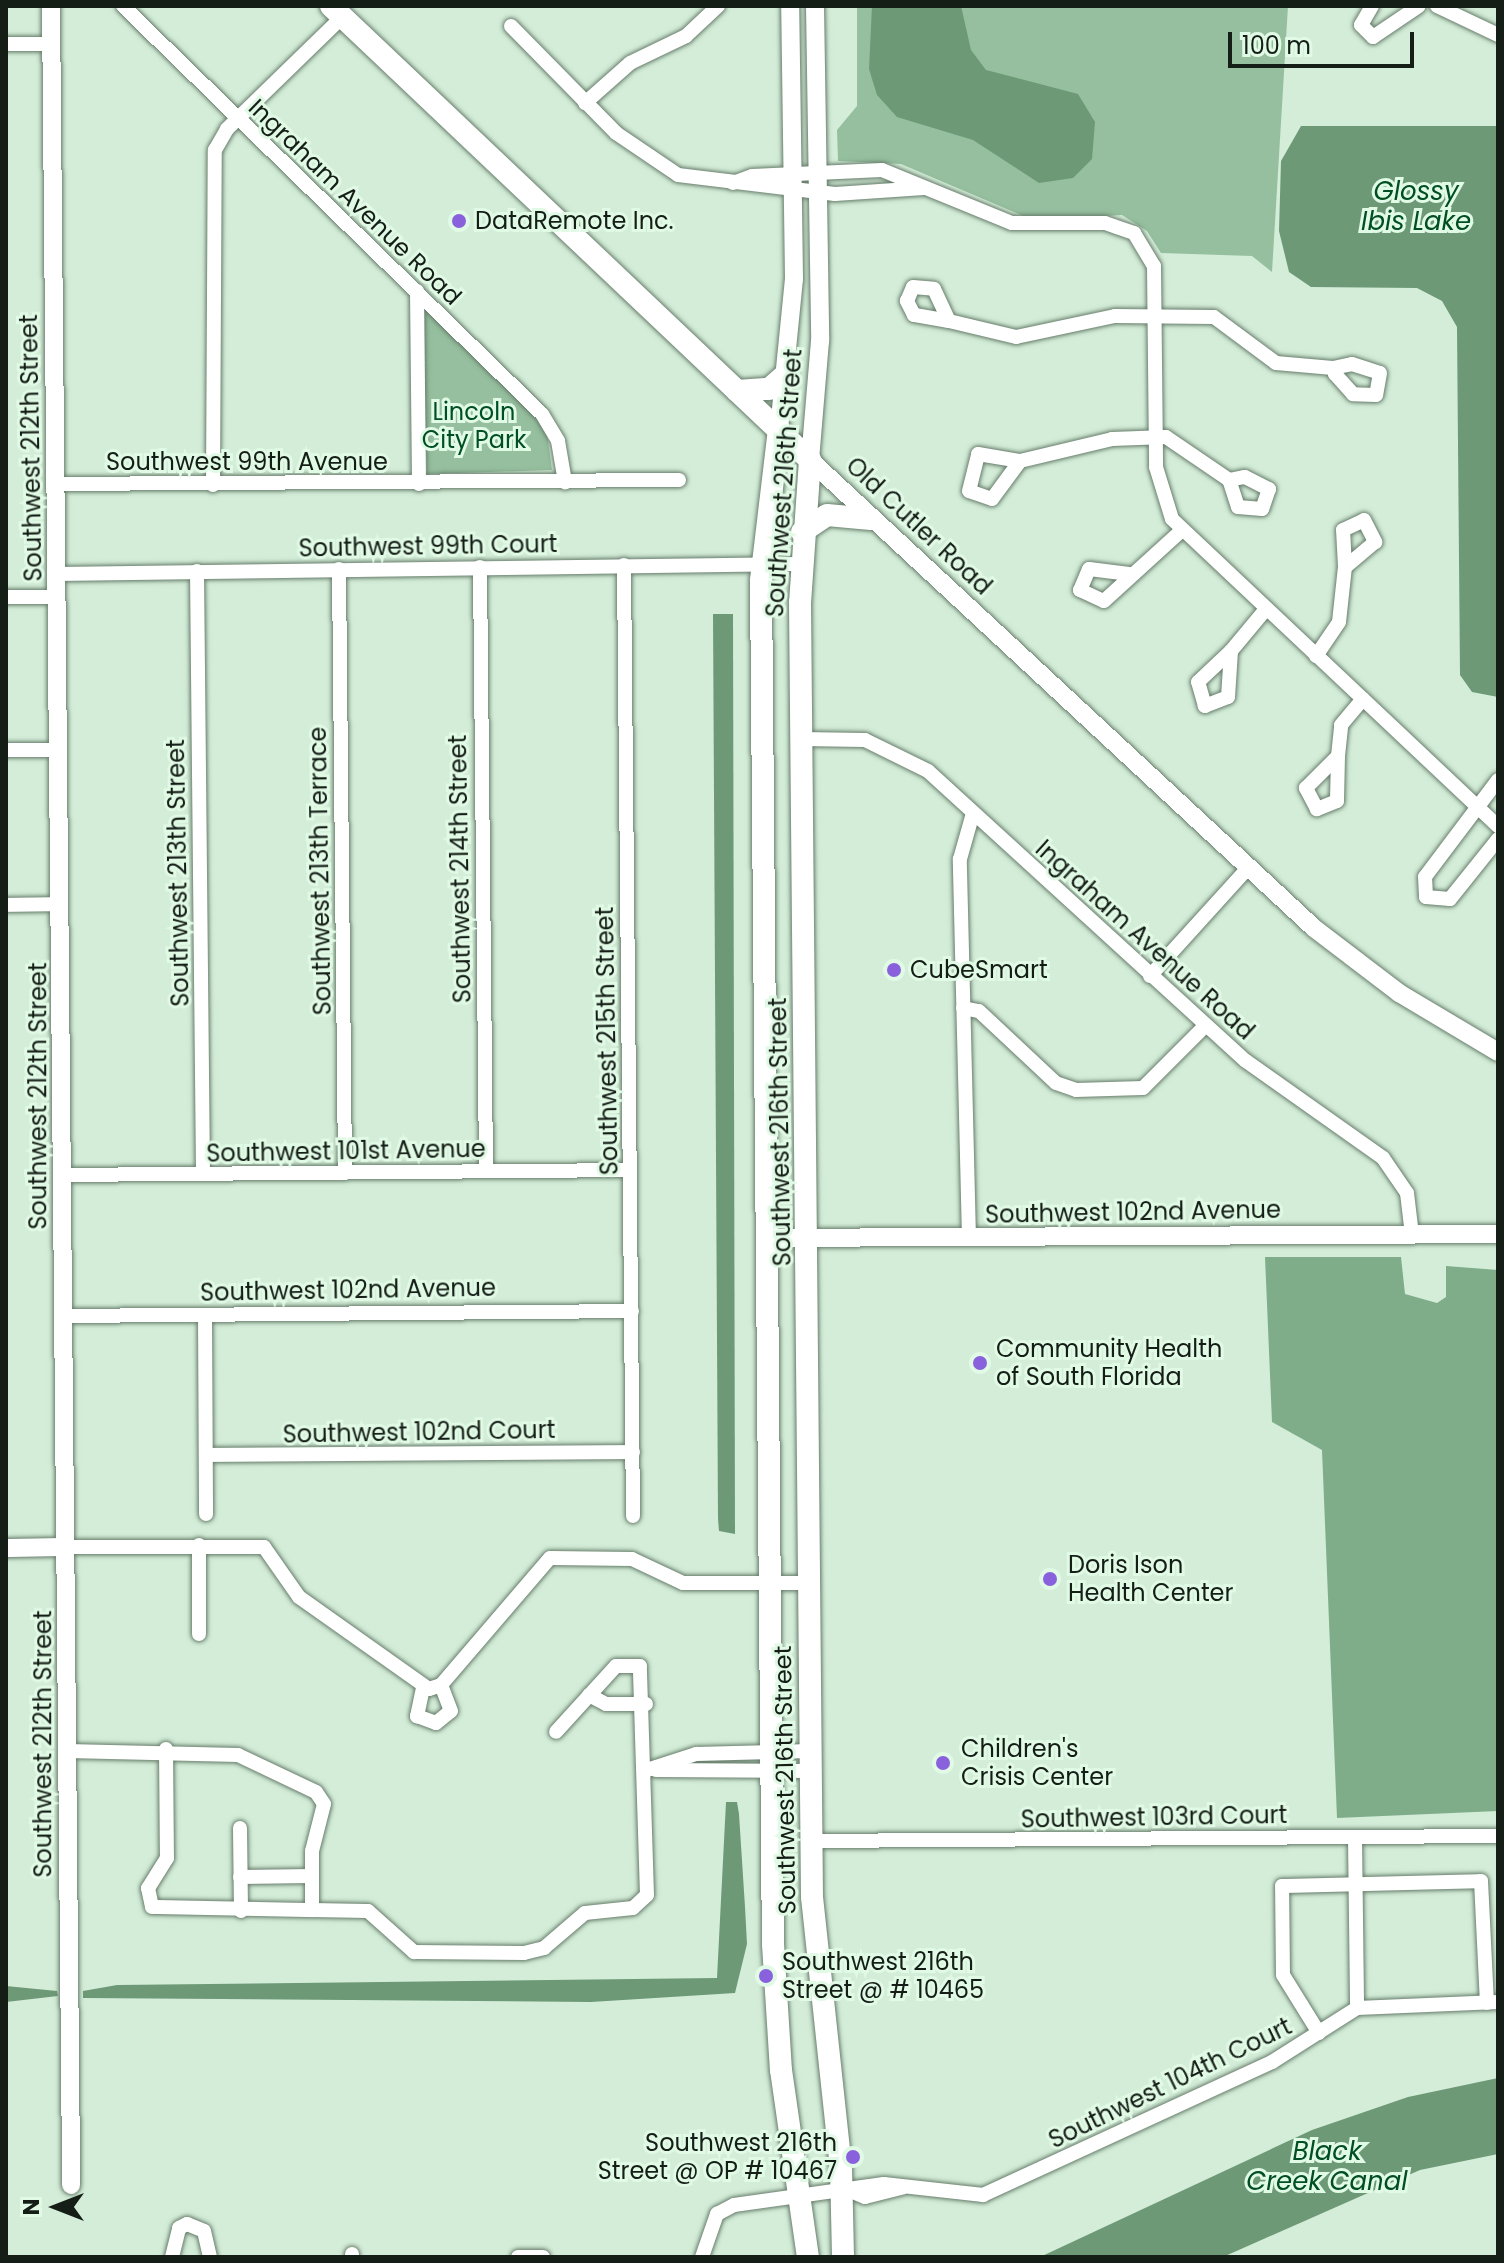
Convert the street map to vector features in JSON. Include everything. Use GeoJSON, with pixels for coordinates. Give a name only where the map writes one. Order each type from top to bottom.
{"type":"FeatureCollection","features":[{"type":"Feature","properties":{"kind":"main road","name":"Old Cutler Road"},"geometry":{"type":"LineString","coordinates":[[336,11],[810,460]]}},
{"type":"Feature","properties":{"kind":"main road"},"geometry":{"type":"LineString","coordinates":[[737,391],[769,389],[786,374]]}},
{"type":"Feature","properties":{"kind":"main road","name":"Southwest 216th Street"},"geometry":{"type":"LineString","coordinates":[[779,429],[761,564],[776,2021],[808,2257]]}},
{"type":"Feature","properties":{"kind":"main road","name":"Southwest 216th Street"},"geometry":{"type":"LineString","coordinates":[[810,460],[800,564],[811,1841],[815,1965],[848,2192],[843,2257]]}},
{"type":"Feature","properties":{"kind":"main road"},"geometry":{"type":"LineString","coordinates":[[802,532],[827,515],[871,519]]}},
{"type":"Feature","properties":{"kind":"street","name":"Southwest 212th Street"},"geometry":{"type":"LineString","coordinates":[[51,6],[71,2185]]}},
{"type":"Feature","properties":{"kind":"street","name":"Ingraham Avenue Road"},"geometry":{"type":"LineString","coordinates":[[123,6],[417,291],[554,431],[565,482]]}},
{"type":"Feature","properties":{"kind":"street"},"geometry":{"type":"LineString","coordinates":[[585,103],[630,63],[686,36],[718,6]]}},
{"type":"Feature","properties":{"kind":"street","name":"Southwest 216th Street"},"geometry":{"type":"LineString","coordinates":[[779,429],[786,374],[793,181],[790,6]]}},
{"type":"Feature","properties":{"kind":"street","name":"Southwest 216th Street"},"geometry":{"type":"LineString","coordinates":[[810,460],[820,341],[815,6]]}},
{"type":"Feature","properties":{"kind":"street"},"geometry":{"type":"LineString","coordinates":[[1372,6],[1361,25],[1373,37],[1419,6]]}},
{"type":"Feature","properties":{"kind":"street"},"geometry":{"type":"LineString","coordinates":[[1437,6],[1498,35]]}},
{"type":"Feature","properties":{"kind":"street"},"geometry":{"type":"LineString","coordinates":[[213,485],[211,171],[218,142],[336,11]]}},
{"type":"Feature","properties":{"kind":"street"},"geometry":{"type":"LineString","coordinates":[[511,26],[585,103],[652,163],[688,178],[733,183],[793,181],[818,170],[895,172],[924,188],[1025,226],[1105,223],[1131,231],[1153,261],[1159,489],[1182,530],[1498,826]]}},
{"type":"Feature","properties":{"kind":"street"},"geometry":{"type":"LineString","coordinates":[[6,44],[51,44]]}},
{"type":"Feature","properties":{"kind":"street"},"geometry":{"type":"LineString","coordinates":[[793,181],[818,192],[924,188]]}},
{"type":"Feature","properties":{"kind":"street"},"geometry":{"type":"LineString","coordinates":[[417,291],[419,484]]}},
{"type":"Feature","properties":{"kind":"street"},"geometry":{"type":"LineString","coordinates":[[949,321],[1016,337],[1156,315],[1220,318],[1276,363],[1333,368]]}},
{"type":"Feature","properties":{"kind":"street"},"geometry":{"type":"LineString","coordinates":[[1020,461],[1112,439],[1156,436],[1184,444],[1229,480]]}},
{"type":"Feature","properties":{"kind":"street","name":"Old Cutler Road"},"geometry":{"type":"LineString","coordinates":[[810,460],[1248,868],[1371,974],[1498,1052]]}},
{"type":"Feature","properties":{"kind":"street","name":"Southwest 99th Avenue"},"geometry":{"type":"LineString","coordinates":[[55,484],[679,480]]}},
{"type":"Feature","properties":{"kind":"street"},"geometry":{"type":"LineString","coordinates":[[1129,574],[1182,530]]}},
{"type":"Feature","properties":{"kind":"street","name":"Southwest 99th Court"},"geometry":{"type":"LineString","coordinates":[[57,574],[800,564]]}},
{"type":"Feature","properties":{"kind":"street","name":"Southwest 215th Street"},"geometry":{"type":"LineString","coordinates":[[624,565],[633,1516]]}},
{"type":"Feature","properties":{"kind":"street","name":"Southwest 214th Street"},"geometry":{"type":"LineString","coordinates":[[480,567],[486,1171]]}},
{"type":"Feature","properties":{"kind":"street"},"geometry":{"type":"LineString","coordinates":[[1316,656],[1339,622],[1345,567]]}},
{"type":"Feature","properties":{"kind":"street","name":"Southwest 213th Terrace"},"geometry":{"type":"LineString","coordinates":[[339,569],[345,1173]]}},
{"type":"Feature","properties":{"kind":"street","name":"Southwest 213th Street"},"geometry":{"type":"LineString","coordinates":[[197,571],[203,1174]]}},
{"type":"Feature","properties":{"kind":"street"},"geometry":{"type":"LineString","coordinates":[[6,597],[57,597]]}},
{"type":"Feature","properties":{"kind":"street"},"geometry":{"type":"LineString","coordinates":[[1231,651],[1266,609]]}},
{"type":"Feature","properties":{"kind":"street"},"geometry":{"type":"LineString","coordinates":[[1338,756],[1341,725],[1363,699]]}},
{"type":"Feature","properties":{"kind":"street","name":"Ingraham Avenue Road"},"geometry":{"type":"LineString","coordinates":[[801,739],[877,743],[928,771],[1205,1026],[1383,1158],[1407,1193],[1412,1235]]}},
{"type":"Feature","properties":{"kind":"street"},"geometry":{"type":"LineString","coordinates":[[6,750],[59,750]]}},
{"type":"Feature","properties":{"kind":"street"},"geometry":{"type":"LineString","coordinates":[[1498,780],[1476,803],[1425,877],[1426,897],[1450,899],[1498,839]]}},
{"type":"Feature","properties":{"kind":"street"},"geometry":{"type":"LineString","coordinates":[[969,1238],[960,846],[973,813]]}},
{"type":"Feature","properties":{"kind":"street"},"geometry":{"type":"LineString","coordinates":[[1150,976],[1248,868]]}},
{"type":"Feature","properties":{"kind":"street"},"geometry":{"type":"LineString","coordinates":[[6,905],[61,904]]}},
{"type":"Feature","properties":{"kind":"street"},"geometry":{"type":"LineString","coordinates":[[963,1008],[979,1011],[1056,1083],[1076,1090],[1143,1088],[1205,1026]]}},
{"type":"Feature","properties":{"kind":"street","name":"Southwest 101st Avenue"},"geometry":{"type":"LineString","coordinates":[[62,1175],[630,1170]]}},
{"type":"Feature","properties":{"kind":"street","name":"Southwest 102nd Avenue"},"geometry":{"type":"LineString","coordinates":[[768,1238],[1498,1234]]}},
{"type":"Feature","properties":{"kind":"street","name":"Southwest 102nd Avenue"},"geometry":{"type":"LineString","coordinates":[[64,1316],[632,1311]]}},
{"type":"Feature","properties":{"kind":"street"},"geometry":{"type":"LineString","coordinates":[[205,1315],[206,1514]]}},
{"type":"Feature","properties":{"kind":"street","name":"Southwest 102nd Court"},"geometry":{"type":"LineString","coordinates":[[206,1455],[633,1452]]}},
{"type":"Feature","properties":{"kind":"street"},"geometry":{"type":"LineString","coordinates":[[6,1548],[199,1545],[270,1550],[299,1597],[423,1688],[441,1685],[550,1558],[632,1559],[677,1583],[810,1583]]}},
{"type":"Feature","properties":{"kind":"street"},"geometry":{"type":"LineString","coordinates":[[199,1545],[199,1634]]}},
{"type":"Feature","properties":{"kind":"street"},"geometry":{"type":"LineString","coordinates":[[166,1749],[167,1858],[148,1901],[163,1912],[368,1911],[414,1952],[537,1951],[585,1913],[633,1908],[645,1899],[647,1770],[644,1673],[636,1663],[616,1666],[556,1732]]}},
{"type":"Feature","properties":{"kind":"street"},"geometry":{"type":"LineString","coordinates":[[423,1688],[417,1716],[436,1723],[451,1711],[441,1685]]}},
{"type":"Feature","properties":{"kind":"street"},"geometry":{"type":"LineString","coordinates":[[589,1695],[606,1704],[646,1704]]}},
{"type":"Feature","properties":{"kind":"street"},"geometry":{"type":"LineString","coordinates":[[67,1751],[166,1749],[230,1752],[316,1792],[326,1818],[313,1845],[312,1910]]}},
{"type":"Feature","properties":{"kind":"street"},"geometry":{"type":"LineString","coordinates":[[706,1754],[706,1771]]}},
{"type":"Feature","properties":{"kind":"street"},"geometry":{"type":"LineString","coordinates":[[647,1770],[706,1754],[772,1761],[811,1761]]}},
{"type":"Feature","properties":{"kind":"street"},"geometry":{"type":"LineString","coordinates":[[647,1770],[706,1771],[772,1761]]}},
{"type":"Feature","properties":{"kind":"street"},"geometry":{"type":"LineString","coordinates":[[240,1828],[241,1911]]}},
{"type":"Feature","properties":{"kind":"street","name":"Southwest 103rd Court"},"geometry":{"type":"LineString","coordinates":[[811,1841],[1498,1836]]}},
{"type":"Feature","properties":{"kind":"street"},"geometry":{"type":"LineString","coordinates":[[1319,2033],[1286,1987],[1280,1892],[1355,1884],[1481,1881],[1492,2002],[1357,2008],[1355,1884],[1355,1837]]}},
{"type":"Feature","properties":{"kind":"street"},"geometry":{"type":"LineString","coordinates":[[240,1877],[312,1876]]}},
{"type":"Feature","properties":{"kind":"street","name":"Southwest 104th Court"},"geometry":{"type":"LineString","coordinates":[[802,2197],[905,2187],[983,2195],[1319,2033],[1357,2008]]}},
{"type":"Feature","properties":{"kind":"street"},"geometry":{"type":"LineString","coordinates":[[702,2257],[717,2214],[802,2197]]}},
{"type":"Feature","properties":{"kind":"street"},"geometry":{"type":"LineString","coordinates":[[172,2257],[179,2228],[187,2224],[204,2231],[210,2257]]}},
{"type":"Feature","properties":{"kind":"street"},"geometry":{"type":"LineString","coordinates":[[518,2257],[543,2257]]}},
{"type":"Feature","properties":{"kind":"green space"},"geometry":{"type":"Polygon","coordinates":[[[857,6],[1288,6],[1272,272],[1252,256],[1161,253],[1147,231],[1122,215],[1033,220],[901,164],[838,161],[837,130],[857,106],[857,6]]]}},
{"type":"Feature","properties":{"kind":"green space","name":"Lincoln City Park"},"geometry":{"type":"Polygon","coordinates":[[[422,305],[546,426],[552,470],[427,474],[422,305]]]}},
{"type":"Feature","properties":{"kind":"shaded area"},"geometry":{"type":"Polygon","coordinates":[[[1265,1257],[1401,1257],[1405,1294],[1437,1303],[1446,1297],[1446,1266],[1498,1270],[1498,1811],[1337,1818],[1322,1450],[1272,1422],[1265,1257]]]}},
{"type":"Feature","properties":{"kind":"water"},"geometry":{"type":"Polygon","coordinates":[[[872,6],[961,6],[971,50],[986,70],[1078,94],[1095,122],[1092,159],[1073,178],[1039,183],[973,140],[897,117],[877,95],[869,69],[872,6]]]}},
{"type":"Feature","properties":{"kind":"water","name":"Glossy Ibis Lake"},"geometry":{"type":"Polygon","coordinates":[[[1301,126],[1498,126],[1498,697],[1472,692],[1460,675],[1457,327],[1442,301],[1417,288],[1311,287],[1289,272],[1279,231],[1281,161],[1301,126]]]}},
{"type":"Feature","properties":{"kind":"water"},"geometry":{"type":"Polygon","coordinates":[[[713,614],[733,614],[735,1534],[719,1531],[718,1519],[713,614]]]}},
{"type":"Feature","properties":{"kind":"water"},"geometry":{"type":"Polygon","coordinates":[[[726,1802],[737,1802],[739,1814],[747,1944],[735,1993],[591,2002],[83,1998],[83,1991],[117,1985],[717,1978],[726,1802]]]}},
{"type":"Feature","properties":{"kind":"water"},"geometry":{"type":"Polygon","coordinates":[[[6,1986],[57,1991],[58,1996],[6,2002],[6,1986]]]}},
{"type":"Feature","properties":{"kind":"water","name":"Black Creek Canal"},"geometry":{"type":"Polygon","coordinates":[[[1498,2078],[1498,2154],[1420,2170],[1223,2257],[1040,2257],[1312,2130],[1408,2097],[1498,2078]]]}},
{"type":"Feature","properties":{"kind":"place","name":"DataRemote Inc."},"geometry":{"type":"Point","coordinates":[459,221]}},
{"type":"Feature","properties":{"kind":"place","name":"CubeSmart"},"geometry":{"type":"Point","coordinates":[894,970]}},
{"type":"Feature","properties":{"kind":"place","name":"Community Health of South Florida"},"geometry":{"type":"Point","coordinates":[980,1363]}},
{"type":"Feature","properties":{"kind":"place","name":"Doris Ison Health Center"},"geometry":{"type":"Point","coordinates":[1050,1579]}},
{"type":"Feature","properties":{"kind":"place","name":"Children's Crisis Center"},"geometry":{"type":"Point","coordinates":[943,1763]}},
{"type":"Feature","properties":{"kind":"place","name":"Southwest 216th Street @ # 10465"},"geometry":{"type":"Point","coordinates":[766,1976]}},
{"type":"Feature","properties":{"kind":"place","name":"Southwest 216th Street @ OP # 10467"},"geometry":{"type":"Point","coordinates":[853,2157]}}]}
